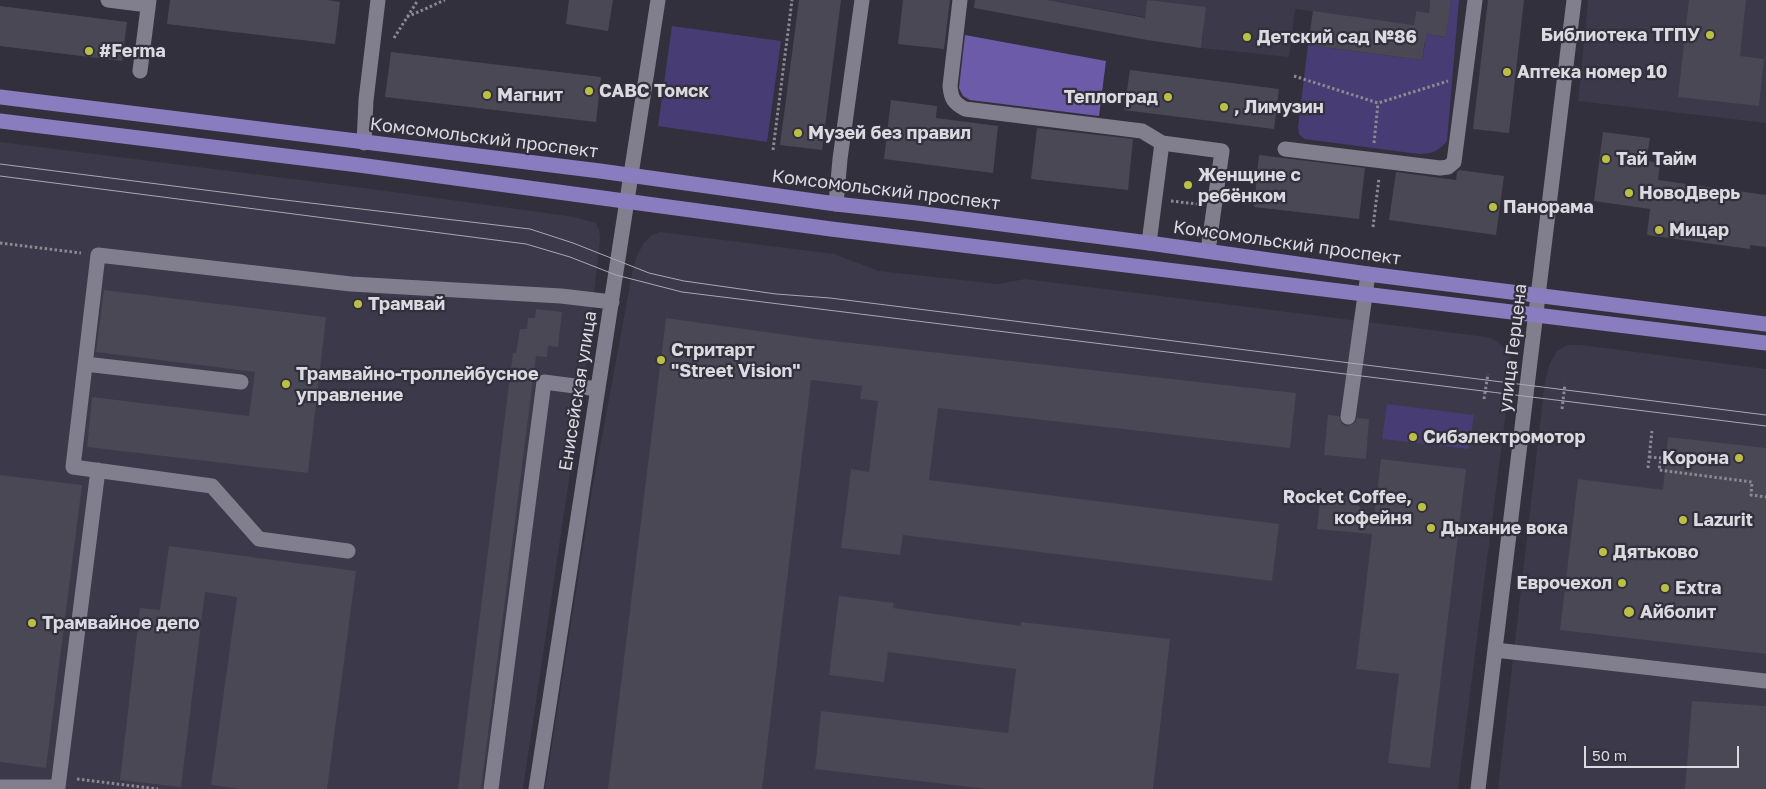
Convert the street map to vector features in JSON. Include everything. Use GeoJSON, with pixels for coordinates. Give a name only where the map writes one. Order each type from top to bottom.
{"type":"FeatureCollection","features":[{"type":"Feature","properties":{"kind":"main road","name":"Комсомольский проспект"},"geometry":{"type":"LineString","coordinates":[[0,97],[631,176],[1149,243],[1368,274],[1766,324]]}},
{"type":"Feature","properties":{"kind":"main road"},"geometry":{"type":"LineString","coordinates":[[0,121],[350,164],[831,229],[1766,343]]}},
{"type":"Feature","properties":{"kind":"street"},"geometry":{"type":"LineString","coordinates":[[108,0],[149,2],[140,71]]}},
{"type":"Feature","properties":{"kind":"street"},"geometry":{"type":"LineString","coordinates":[[364,143],[366,100],[378,0]]}},
{"type":"Feature","properties":{"kind":"street","name":"Енисейская улица"},"geometry":{"type":"LineString","coordinates":[[536,789],[658,0]]}},
{"type":"Feature","properties":{"kind":"street"},"geometry":{"type":"LineString","coordinates":[[836,204],[840,159],[862,0]]}},
{"type":"Feature","properties":{"kind":"street"},"geometry":{"type":"LineString","coordinates":[[960,0],[950,86],[951,97],[956,104],[965,108],[1142,131],[1162,143],[1222,151],[1208,251]]}},
{"type":"Feature","properties":{"kind":"street"},"geometry":{"type":"LineString","coordinates":[[1285,149],[1440,168],[1448,167],[1454,162],[1475,0]]}},
{"type":"Feature","properties":{"kind":"street","name":"улица Герцена"},"geometry":{"type":"LineString","coordinates":[[1478,789],[1574,0]]}},
{"type":"Feature","properties":{"kind":"street"},"geometry":{"type":"LineString","coordinates":[[1149,243],[1162,143]]}},
{"type":"Feature","properties":{"kind":"street"},"geometry":{"type":"LineString","coordinates":[[348,551],[259,539],[212,486],[73,467],[98,255],[351,284],[561,296],[612,302]]}},
{"type":"Feature","properties":{"kind":"street"},"geometry":{"type":"LineString","coordinates":[[1348,417],[1368,274]]}},
{"type":"Feature","properties":{"kind":"street"},"geometry":{"type":"LineString","coordinates":[[85,364],[241,382]]}},
{"type":"Feature","properties":{"kind":"street"},"geometry":{"type":"LineString","coordinates":[[491,789],[544,382],[598,389]]}},
{"type":"Feature","properties":{"kind":"street"},"geometry":{"type":"LineString","coordinates":[[0,787],[58,787],[98,470]]}},
{"type":"Feature","properties":{"kind":"street"},"geometry":{"type":"LineString","coordinates":[[1495,650],[1766,681]]}},
{"type":"Feature","properties":{"kind":"path"},"geometry":{"type":"LineString","coordinates":[[394,38],[418,0]]}},
{"type":"Feature","properties":{"kind":"path"},"geometry":{"type":"LineString","coordinates":[[407,18],[445,0]]}},
{"type":"Feature","properties":{"kind":"path"},"geometry":{"type":"LineString","coordinates":[[773,150],[792,0]]}},
{"type":"Feature","properties":{"kind":"path"},"geometry":{"type":"LineString","coordinates":[[1294,76],[1378,104],[1466,75]]}},
{"type":"Feature","properties":{"kind":"path"},"geometry":{"type":"LineString","coordinates":[[1373,227],[1378,104]]}},
{"type":"Feature","properties":{"kind":"path"},"geometry":{"type":"LineString","coordinates":[[1165,200],[1205,205]]}},
{"type":"Feature","properties":{"kind":"path"},"geometry":{"type":"LineString","coordinates":[[0,243],[98,255]]}},
{"type":"Feature","properties":{"kind":"path"},"geometry":{"type":"LineString","coordinates":[[1484,399],[1488,374]]}},
{"type":"Feature","properties":{"kind":"path"},"geometry":{"type":"LineString","coordinates":[[1562,409],[1565,384]]}},
{"type":"Feature","properties":{"kind":"path"},"geometry":{"type":"LineString","coordinates":[[1648,468],[1652,431]]}},
{"type":"Feature","properties":{"kind":"path"},"geometry":{"type":"LineString","coordinates":[[1649,456],[1661,458],[1659,470],[1752,482],[1750,495],[1766,497]]}},
{"type":"Feature","properties":{"kind":"path"},"geometry":{"type":"LineString","coordinates":[[60,777],[158,789]]}},
{"type":"Feature","properties":{"kind":"shaded area","name":"Детский сад №86"},"geometry":{"type":"Polygon","coordinates":[[[1047,0],[1430,0],[1429,13],[1416,11],[1414,25],[1295,9],[1289,57],[1201,48],[1204,26],[1047,0]]]}},
{"type":"Feature","properties":{"kind":"shaded area"},"geometry":{"type":"Polygon","coordinates":[[[1451,0],[1459,0],[1447,141],[1438,150],[1419,154],[1304,139],[1299,134],[1298,127],[1308,45],[1422,60],[1425,43],[1412,41],[1426,34],[1445,37],[1451,0]]]}},
{"type":"Feature","properties":{"kind":"shaded area"},"geometry":{"type":"Polygon","coordinates":[[[1588,0],[1766,0],[1766,123],[1578,101],[1588,0]]]}},
{"type":"Feature","properties":{"kind":"shaded area"},"geometry":{"type":"Polygon","coordinates":[[[672,26],[781,41],[767,142],[658,126],[672,26]]]}},
{"type":"Feature","properties":{"kind":"shaded area"},"geometry":{"type":"Polygon","coordinates":[[[965,35],[1106,61],[1099,116],[970,100],[963,96],[959,88],[965,35]]]}},
{"type":"Feature","properties":{"kind":"shaded area","name":"Трамвайное депо"},"geometry":{"type":"Polygon","coordinates":[[[0,142],[357,187],[575,217],[596,223],[600,239],[586,365],[523,789],[0,789],[0,142]]]}},
{"type":"Feature","properties":{"kind":"shaded area"},"geometry":{"type":"Polygon","coordinates":[[[660,232],[834,254],[879,271],[998,284],[1025,279],[1487,337],[1497,341],[1506,350],[1511,359],[1511,371],[1458,789],[545,789],[591,496],[632,274],[636,258],[643,244],[652,235],[660,232]]]}},
{"type":"Feature","properties":{"kind":"shaded area"},"geometry":{"type":"Polygon","coordinates":[[[1567,345],[1582,345],[1766,369],[1766,789],[1498,789],[1545,381],[1550,363],[1557,351],[1567,345]]]}},
{"type":"Feature","properties":{"kind":"shaded area"},"geometry":{"type":"Polygon","coordinates":[[[1387,404],[1474,415],[1469,449],[1382,439],[1387,404]]]}},
{"type":"Feature","properties":{"kind":"building"},"geometry":{"type":"Polygon","coordinates":[[[170,0],[327,0],[340,2],[335,44],[167,24],[170,0]]]}},
{"type":"Feature","properties":{"kind":"building"},"geometry":{"type":"Polygon","coordinates":[[[569,0],[613,0],[608,31],[566,24],[569,0]]]}},
{"type":"Feature","properties":{"kind":"building"},"geometry":{"type":"Polygon","coordinates":[[[799,0],[841,0],[822,150],[780,145],[799,0]]]}},
{"type":"Feature","properties":{"kind":"building"},"geometry":{"type":"Polygon","coordinates":[[[903,0],[950,0],[944,49],[898,44],[903,0]]]}},
{"type":"Feature","properties":{"kind":"building"},"geometry":{"type":"Polygon","coordinates":[[[975,0],[1047,0],[1145,18],[1147,0],[1206,7],[1201,48],[974,8],[975,0]]]}},
{"type":"Feature","properties":{"kind":"building"},"geometry":{"type":"Polygon","coordinates":[[[1430,0],[1451,0],[1446,37],[1426,34],[1422,60],[1308,45],[1313,11],[1414,25],[1416,11],[1429,13],[1430,0]]]}},
{"type":"Feature","properties":{"kind":"building"},"geometry":{"type":"Polygon","coordinates":[[[1488,0],[1524,0],[1509,133],[1473,129],[1488,0]]]}},
{"type":"Feature","properties":{"kind":"building"},"geometry":{"type":"Polygon","coordinates":[[[1689,0],[1746,0],[1740,56],[1764,59],[1759,106],[1678,97],[1689,0]]]}},
{"type":"Feature","properties":{"kind":"building"},"geometry":{"type":"Polygon","coordinates":[[[0,6],[127,22],[122,61],[0,46],[0,6]]]}},
{"type":"Feature","properties":{"kind":"building"},"geometry":{"type":"Polygon","coordinates":[[[391,52],[601,77],[596,122],[385,97],[391,52]]]}},
{"type":"Feature","properties":{"kind":"building"},"geometry":{"type":"Polygon","coordinates":[[[1130,70],[1279,89],[1274,129],[1124,110],[1130,70]]]}},
{"type":"Feature","properties":{"kind":"building"},"geometry":{"type":"Polygon","coordinates":[[[891,100],[937,106],[936,118],[998,126],[993,173],[884,159],[891,100]]]}},
{"type":"Feature","properties":{"kind":"building"},"geometry":{"type":"Polygon","coordinates":[[[1037,128],[1133,139],[1128,190],[1031,179],[1037,128]]]}},
{"type":"Feature","properties":{"kind":"building"},"geometry":{"type":"Polygon","coordinates":[[[1603,132],[1650,138],[1646,161],[1660,163],[1658,180],[1766,195],[1766,247],[1750,245],[1750,249],[1647,235],[1650,209],[1594,201],[1603,132]]]}},
{"type":"Feature","properties":{"kind":"building"},"geometry":{"type":"Polygon","coordinates":[[[1259,155],[1365,168],[1359,219],[1254,207],[1259,155]]]}},
{"type":"Feature","properties":{"kind":"building"},"geometry":{"type":"Polygon","coordinates":[[[1459,170],[1504,176],[1496,235],[1389,220],[1396,172],[1456,180],[1459,170]]]}},
{"type":"Feature","properties":{"kind":"building","name":"Трамвайно-троллейбусное управление"},"geometry":{"type":"Polygon","coordinates":[[[104,290],[326,317],[308,473],[87,447],[92,397],[249,416],[255,372],[96,352],[104,290]]]}},
{"type":"Feature","properties":{"kind":"building"},"geometry":{"type":"Polygon","coordinates":[[[536,309],[562,312],[558,347],[548,346],[547,357],[536,356],[481,789],[458,789],[513,353],[516,353],[520,329],[527,329],[528,318],[535,318],[536,309]]]}},
{"type":"Feature","properties":{"kind":"building"},"geometry":{"type":"Polygon","coordinates":[[[666,318],[816,339],[1296,393],[1290,448],[938,408],[929,480],[1279,524],[1272,581],[903,535],[900,555],[841,548],[851,469],[869,472],[878,401],[860,399],[862,386],[811,380],[762,789],[608,789],[666,318]]]}},
{"type":"Feature","properties":{"kind":"building"},"geometry":{"type":"Polygon","coordinates":[[[1328,415],[1339,416],[1342,424],[1347,426],[1355,423],[1357,418],[1369,419],[1366,459],[1324,455],[1328,415]]]}},
{"type":"Feature","properties":{"kind":"building","name":"Extra"},"geometry":{"type":"Polygon","coordinates":[[[1668,437],[1766,448],[1766,654],[1560,630],[1578,479],[1663,490],[1668,437]]]}},
{"type":"Feature","properties":{"kind":"building"},"geometry":{"type":"Polygon","coordinates":[[[1381,459],[1466,469],[1430,768],[1388,763],[1399,674],[1356,669],[1372,534],[1317,529],[1321,490],[1342,492],[1374,519],[1381,459]]]}},
{"type":"Feature","properties":{"kind":"building","name":"Трамвайное депо"},"geometry":{"type":"Polygon","coordinates":[[[0,475],[82,485],[46,768],[0,762],[0,475]]]}},
{"type":"Feature","properties":{"kind":"building"},"geometry":{"type":"Polygon","coordinates":[[[169,546],[356,571],[327,789],[239,789],[211,785],[237,597],[205,592],[181,787],[120,780],[140,608],[160,610],[169,546]]]}},
{"type":"Feature","properties":{"kind":"building"},"geometry":{"type":"Polygon","coordinates":[[[839,596],[894,603],[893,608],[1021,626],[1021,622],[1170,639],[1153,789],[987,789],[815,769],[821,711],[1008,733],[1016,669],[888,652],[884,682],[829,675],[839,596]]]}},
{"type":"Feature","properties":{"kind":"building"},"geometry":{"type":"Polygon","coordinates":[[[1692,701],[1766,706],[1766,789],[1685,789],[1692,701]]]}},
{"type":"Feature","properties":{"kind":"tram line"},"geometry":{"type":"LineString","coordinates":[[0,164],[530,229],[573,243],[649,273],[684,281],[776,294],[830,298],[1766,415]]}},
{"type":"Feature","properties":{"kind":"tram line"},"geometry":{"type":"LineString","coordinates":[[0,176],[526,244],[570,257],[616,275],[682,292],[1766,426]]}},
{"type":"Feature","properties":{"kind":"place","name":"Библиотека ТГПУ"},"geometry":{"type":"Point","coordinates":[1710,35]}},
{"type":"Feature","properties":{"kind":"place","name":"Детский сад №86"},"geometry":{"type":"Point","coordinates":[1247,37]}},
{"type":"Feature","properties":{"kind":"place","name":"#Ferma"},"geometry":{"type":"Point","coordinates":[89,51]}},
{"type":"Feature","properties":{"kind":"place","name":"Аптека номер 10"},"geometry":{"type":"Point","coordinates":[1507,72]}},
{"type":"Feature","properties":{"kind":"place","name":"САВС Томск"},"geometry":{"type":"Point","coordinates":[589,91]}},
{"type":"Feature","properties":{"kind":"place","name":"Магнит"},"geometry":{"type":"Point","coordinates":[487,95]}},
{"type":"Feature","properties":{"kind":"place","name":"Теплоград"},"geometry":{"type":"Point","coordinates":[1168,97]}},
{"type":"Feature","properties":{"kind":"place","name":", Лимузин"},"geometry":{"type":"Point","coordinates":[1224,107]}},
{"type":"Feature","properties":{"kind":"place","name":"Музей без правил"},"geometry":{"type":"Point","coordinates":[798,133]}},
{"type":"Feature","properties":{"kind":"place","name":"Тай Тайм"},"geometry":{"type":"Point","coordinates":[1606,159]}},
{"type":"Feature","properties":{"kind":"place","name":"Женщине с ребёнком"},"geometry":{"type":"Point","coordinates":[1188,185]}},
{"type":"Feature","properties":{"kind":"place","name":"НовоДверь"},"geometry":{"type":"Point","coordinates":[1629,193]}},
{"type":"Feature","properties":{"kind":"place","name":"Панорама"},"geometry":{"type":"Point","coordinates":[1493,207]}},
{"type":"Feature","properties":{"kind":"place","name":"Мицар"},"geometry":{"type":"Point","coordinates":[1659,230]}},
{"type":"Feature","properties":{"kind":"place","name":"Трамвай"},"geometry":{"type":"Point","coordinates":[358,304]}},
{"type":"Feature","properties":{"kind":"place","name":"Стритарт \"Street Vision\""},"geometry":{"type":"Point","coordinates":[661,360]}},
{"type":"Feature","properties":{"kind":"place","name":"Трамвайно-троллейбусное управление"},"geometry":{"type":"Point","coordinates":[286,384]}},
{"type":"Feature","properties":{"kind":"place","name":"Сибэлектромотор"},"geometry":{"type":"Point","coordinates":[1413,437]}},
{"type":"Feature","properties":{"kind":"place","name":"Корона"},"geometry":{"type":"Point","coordinates":[1739,458]}},
{"type":"Feature","properties":{"kind":"place","name":"Rocket Coffee, кофейня"},"geometry":{"type":"Point","coordinates":[1422,507]}},
{"type":"Feature","properties":{"kind":"place","name":"Lazurit"},"geometry":{"type":"Point","coordinates":[1683,520]}},
{"type":"Feature","properties":{"kind":"place","name":"Дыхание вока"},"geometry":{"type":"Point","coordinates":[1431,528]}},
{"type":"Feature","properties":{"kind":"place","name":"Дятьково"},"geometry":{"type":"Point","coordinates":[1603,552]}},
{"type":"Feature","properties":{"kind":"place","name":"Еврочехол"},"geometry":{"type":"Point","coordinates":[1622,583]}},
{"type":"Feature","properties":{"kind":"place","name":"Extra"},"geometry":{"type":"Point","coordinates":[1665,588]}},
{"type":"Feature","properties":{"kind":"place","name":"Айболит"},"geometry":{"type":"Point","coordinates":[1629,612]}},
{"type":"Feature","properties":{"kind":"place","name":"Трамвайное депо"},"geometry":{"type":"Point","coordinates":[32,623]}}]}
